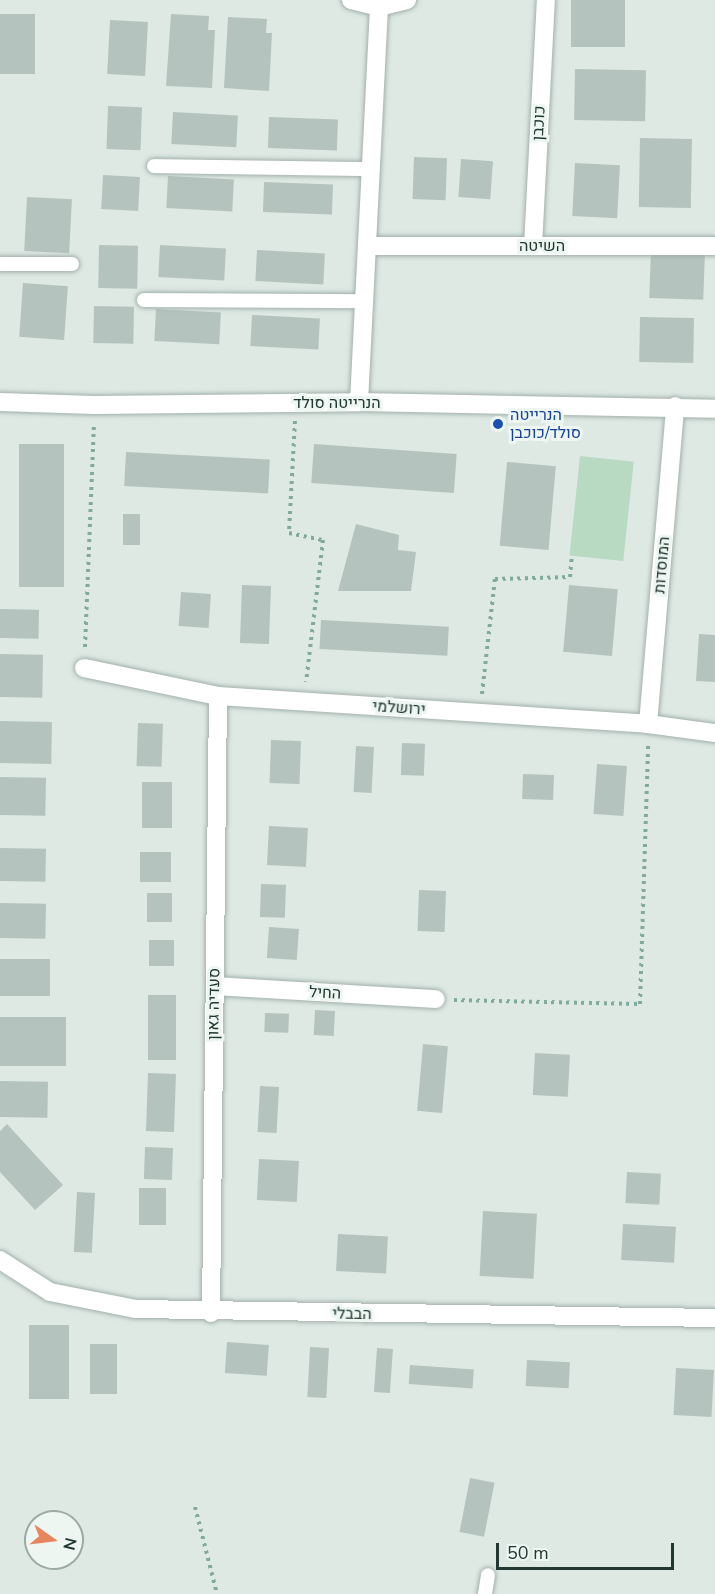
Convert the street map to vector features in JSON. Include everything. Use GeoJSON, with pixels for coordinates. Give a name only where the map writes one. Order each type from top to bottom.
{"type":"FeatureCollection","features":[{"type":"Feature","properties":{"kind":"street"},"geometry":{"type":"LineString","coordinates":[[351,0],[379,7],[407,0]]}},
{"type":"Feature","properties":{"kind":"street","name":"כוכבן"},"geometry":{"type":"LineString","coordinates":[[533,246],[546,0]]}},
{"type":"Feature","properties":{"kind":"street"},"geometry":{"type":"LineString","coordinates":[[359,402],[366,301],[379,7]]}},
{"type":"Feature","properties":{"kind":"street","name":"השיטה"},"geometry":{"type":"LineString","coordinates":[[368,246],[715,246]]}},
{"type":"Feature","properties":{"kind":"street","name":"הנרייטה סולד"},"geometry":{"type":"LineString","coordinates":[[0,402],[94,405],[359,402],[675,406],[715,409]]}},
{"type":"Feature","properties":{"kind":"street","name":"המוסדות"},"geometry":{"type":"LineString","coordinates":[[648,724],[675,406]]}},
{"type":"Feature","properties":{"kind":"street","name":"ירושלמי"},"geometry":{"type":"LineString","coordinates":[[84,668],[218,696],[648,724],[715,733]]}},
{"type":"Feature","properties":{"kind":"street","name":"סעדיה גאון"},"geometry":{"type":"LineString","coordinates":[[210,1313],[218,696]]}},
{"type":"Feature","properties":{"kind":"street","name":"החיל"},"geometry":{"type":"LineString","coordinates":[[214,986],[436,999]]}},
{"type":"Feature","properties":{"kind":"street","name":"הבבלי"},"geometry":{"type":"LineString","coordinates":[[0,1260],[50,1292],[136,1309],[210,1313],[715,1318]]}},
{"type":"Feature","properties":{"kind":"lane"},"geometry":{"type":"LineString","coordinates":[[154,166],[371,170]]}},
{"type":"Feature","properties":{"kind":"lane"},"geometry":{"type":"LineString","coordinates":[[0,264],[72,264]]}},
{"type":"Feature","properties":{"kind":"lane"},"geometry":{"type":"LineString","coordinates":[[144,300],[366,301]]}},
{"type":"Feature","properties":{"kind":"lane"},"geometry":{"type":"LineString","coordinates":[[486,1594],[488,1575]]}},
{"type":"Feature","properties":{"kind":"path"},"geometry":{"type":"LineString","coordinates":[[297,403],[289,533],[323,540],[304,701]]}},
{"type":"Feature","properties":{"kind":"path"},"geometry":{"type":"LineString","coordinates":[[84,668],[94,405]]}},
{"type":"Feature","properties":{"kind":"path"},"geometry":{"type":"LineString","coordinates":[[480,713],[495,579],[570,577],[573,556]]}},
{"type":"Feature","properties":{"kind":"path"},"geometry":{"type":"LineString","coordinates":[[436,999],[640,1004],[648,724]]}},
{"type":"Feature","properties":{"kind":"path"},"geometry":{"type":"LineString","coordinates":[[195,1507],[217,1594]]}},
{"type":"Feature","properties":{"kind":"green space"},"geometry":{"type":"Polygon","coordinates":[[[580,456],[634,462],[623,561],[570,555],[580,456]]]}},
{"type":"Feature","properties":{"kind":"building"},"geometry":{"type":"Polygon","coordinates":[[[571,0],[625,0],[625,47],[571,47],[571,0]]]}},
{"type":"Feature","properties":{"kind":"building"},"geometry":{"type":"Polygon","coordinates":[[[0,14],[35,14],[35,74],[0,74],[0,14]]]}},
{"type":"Feature","properties":{"kind":"building"},"geometry":{"type":"Polygon","coordinates":[[[171,14],[209,16],[208,30],[215,30],[212,88],[166,86],[171,14]]]}},
{"type":"Feature","properties":{"kind":"building"},"geometry":{"type":"Polygon","coordinates":[[[228,17],[267,19],[266,33],[272,33],[269,91],[224,88],[228,17]]]}},
{"type":"Feature","properties":{"kind":"building"},"geometry":{"type":"Polygon","coordinates":[[[110,20],[148,22],[145,76],[107,74],[110,20]]]}},
{"type":"Feature","properties":{"kind":"building"},"geometry":{"type":"Polygon","coordinates":[[[575,69],[646,70],[645,121],[574,120],[575,69]]]}},
{"type":"Feature","properties":{"kind":"building"},"geometry":{"type":"Polygon","coordinates":[[[108,106],[142,107],[140,150],[106,149],[108,106]]]}},
{"type":"Feature","properties":{"kind":"building"},"geometry":{"type":"Polygon","coordinates":[[[173,112],[238,115],[236,147],[171,144],[173,112]]]}},
{"type":"Feature","properties":{"kind":"building"},"geometry":{"type":"Polygon","coordinates":[[[269,117],[338,119],[337,150],[268,148],[269,117]]]}},
{"type":"Feature","properties":{"kind":"building"},"geometry":{"type":"Polygon","coordinates":[[[640,138],[692,139],[691,208],[639,207],[640,138]]]}},
{"type":"Feature","properties":{"kind":"building"},"geometry":{"type":"Polygon","coordinates":[[[414,157],[447,158],[446,200],[413,199],[414,157]]]}},
{"type":"Feature","properties":{"kind":"building"},"geometry":{"type":"Polygon","coordinates":[[[461,159],[493,161],[490,199],[458,197],[461,159]]]}},
{"type":"Feature","properties":{"kind":"building"},"geometry":{"type":"Polygon","coordinates":[[[575,163],[620,165],[617,218],[572,216],[575,163]]]}},
{"type":"Feature","properties":{"kind":"building"},"geometry":{"type":"Polygon","coordinates":[[[103,175],[140,177],[138,211],[101,209],[103,175]]]}},
{"type":"Feature","properties":{"kind":"building"},"geometry":{"type":"Polygon","coordinates":[[[168,176],[234,179],[232,211],[166,208],[168,176]]]}},
{"type":"Feature","properties":{"kind":"building"},"geometry":{"type":"Polygon","coordinates":[[[264,182],[333,184],[332,214],[263,212],[264,182]]]}},
{"type":"Feature","properties":{"kind":"building"},"geometry":{"type":"Polygon","coordinates":[[[27,197],[72,199],[69,253],[24,251],[27,197]]]}},
{"type":"Feature","properties":{"kind":"building"},"geometry":{"type":"Polygon","coordinates":[[[99,245],[138,246],[137,289],[98,288],[99,245]]]}},
{"type":"Feature","properties":{"kind":"building"},"geometry":{"type":"Polygon","coordinates":[[[160,245],[226,248],[224,280],[158,277],[160,245]]]}},
{"type":"Feature","properties":{"kind":"building"},"geometry":{"type":"Polygon","coordinates":[[[651,249],[705,251],[703,300],[649,298],[651,249]]]}},
{"type":"Feature","properties":{"kind":"building"},"geometry":{"type":"Polygon","coordinates":[[[257,250],[325,254],[323,285],[255,281],[257,250]]]}},
{"type":"Feature","properties":{"kind":"building"},"geometry":{"type":"Polygon","coordinates":[[[23,283],[68,286],[64,340],[19,337],[23,283]]]}},
{"type":"Feature","properties":{"kind":"building"},"geometry":{"type":"Polygon","coordinates":[[[94,306],[134,307],[133,344],[93,343],[94,306]]]}},
{"type":"Feature","properties":{"kind":"building"},"geometry":{"type":"Polygon","coordinates":[[[156,309],[221,312],[219,344],[154,341],[156,309]]]}},
{"type":"Feature","properties":{"kind":"building"},"geometry":{"type":"Polygon","coordinates":[[[252,315],[320,319],[318,350],[250,346],[252,315]]]}},
{"type":"Feature","properties":{"kind":"building"},"geometry":{"type":"Polygon","coordinates":[[[640,317],[694,318],[693,363],[639,362],[640,317]]]}},
{"type":"Feature","properties":{"kind":"building"},"geometry":{"type":"Polygon","coordinates":[[[19,444],[64,444],[64,587],[19,587],[19,444]]]}},
{"type":"Feature","properties":{"kind":"building"},"geometry":{"type":"Polygon","coordinates":[[[314,444],[457,454],[454,493],[311,483],[314,444]]]}},
{"type":"Feature","properties":{"kind":"building"},"geometry":{"type":"Polygon","coordinates":[[[126,452],[270,460],[268,493],[124,486],[126,452]]]}},
{"type":"Feature","properties":{"kind":"building"},"geometry":{"type":"Polygon","coordinates":[[[507,462],[556,466],[548,550],[500,546],[507,462]]]}},
{"type":"Feature","properties":{"kind":"building"},"geometry":{"type":"Polygon","coordinates":[[[123,514],[140,514],[140,545],[123,545],[123,514]]]}},
{"type":"Feature","properties":{"kind":"building"},"geometry":{"type":"Polygon","coordinates":[[[356,524],[399,535],[398,550],[416,552],[411,591],[338,591],[356,524]]]}},
{"type":"Feature","properties":{"kind":"building"},"geometry":{"type":"Polygon","coordinates":[[[242,585],[271,586],[269,644],[240,643],[242,585]]]}},
{"type":"Feature","properties":{"kind":"building"},"geometry":{"type":"Polygon","coordinates":[[[569,585],[618,589],[612,656],[563,652],[569,585]]]}},
{"type":"Feature","properties":{"kind":"building"},"geometry":{"type":"Polygon","coordinates":[[[181,592],[211,594],[209,628],[179,626],[181,592]]]}},
{"type":"Feature","properties":{"kind":"building"},"geometry":{"type":"Polygon","coordinates":[[[0,609],[39,610],[38,639],[0,638],[0,609]]]}},
{"type":"Feature","properties":{"kind":"building"},"geometry":{"type":"Polygon","coordinates":[[[321,620],[449,627],[447,656],[319,649],[321,620]]]}},
{"type":"Feature","properties":{"kind":"building"},"geometry":{"type":"Polygon","coordinates":[[[699,634],[715,635],[715,682],[696,681],[699,634]]]}},
{"type":"Feature","properties":{"kind":"building"},"geometry":{"type":"Polygon","coordinates":[[[0,654],[43,655],[42,698],[0,697],[0,654]]]}},
{"type":"Feature","properties":{"kind":"building"},"geometry":{"type":"Polygon","coordinates":[[[0,721],[52,722],[51,764],[0,763],[0,721]]]}},
{"type":"Feature","properties":{"kind":"building"},"geometry":{"type":"Polygon","coordinates":[[[138,723],[163,724],[161,767],[136,766],[138,723]]]}},
{"type":"Feature","properties":{"kind":"building"},"geometry":{"type":"Polygon","coordinates":[[[271,740],[301,741],[299,784],[269,783],[271,740]]]}},
{"type":"Feature","properties":{"kind":"building"},"geometry":{"type":"Polygon","coordinates":[[[402,743],[425,744],[424,776],[401,775],[402,743]]]}},
{"type":"Feature","properties":{"kind":"building"},"geometry":{"type":"Polygon","coordinates":[[[356,746],[374,747],[372,793],[354,792],[356,746]]]}},
{"type":"Feature","properties":{"kind":"building"},"geometry":{"type":"Polygon","coordinates":[[[597,764],[627,766],[623,816],[594,814],[597,764]]]}},
{"type":"Feature","properties":{"kind":"building"},"geometry":{"type":"Polygon","coordinates":[[[523,774],[554,775],[553,800],[522,799],[523,774]]]}},
{"type":"Feature","properties":{"kind":"building"},"geometry":{"type":"Polygon","coordinates":[[[0,777],[46,778],[45,816],[0,815],[0,777]]]}},
{"type":"Feature","properties":{"kind":"building"},"geometry":{"type":"Polygon","coordinates":[[[142,782],[172,782],[172,828],[142,828],[142,782]]]}},
{"type":"Feature","properties":{"kind":"building"},"geometry":{"type":"Polygon","coordinates":[[[269,826],[308,828],[306,867],[267,865],[269,826]]]}},
{"type":"Feature","properties":{"kind":"building"},"geometry":{"type":"Polygon","coordinates":[[[0,848],[46,849],[45,882],[0,881],[0,848]]]}},
{"type":"Feature","properties":{"kind":"building"},"geometry":{"type":"Polygon","coordinates":[[[140,852],[171,852],[171,882],[140,882],[140,852]]]}},
{"type":"Feature","properties":{"kind":"building"},"geometry":{"type":"Polygon","coordinates":[[[261,884],[286,885],[285,918],[260,917],[261,884]]]}},
{"type":"Feature","properties":{"kind":"building"},"geometry":{"type":"Polygon","coordinates":[[[419,890],[446,891],[445,932],[418,931],[419,890]]]}},
{"type":"Feature","properties":{"kind":"building"},"geometry":{"type":"Polygon","coordinates":[[[147,893],[172,893],[172,922],[147,922],[147,893]]]}},
{"type":"Feature","properties":{"kind":"building"},"geometry":{"type":"Polygon","coordinates":[[[0,903],[46,904],[45,939],[0,938],[0,903]]]}},
{"type":"Feature","properties":{"kind":"building"},"geometry":{"type":"Polygon","coordinates":[[[269,927],[299,929],[297,960],[267,958],[269,927]]]}},
{"type":"Feature","properties":{"kind":"building"},"geometry":{"type":"Polygon","coordinates":[[[149,940],[174,940],[174,966],[149,966],[149,940]]]}},
{"type":"Feature","properties":{"kind":"building"},"geometry":{"type":"Polygon","coordinates":[[[0,959],[50,959],[50,996],[0,996],[0,959]]]}},
{"type":"Feature","properties":{"kind":"building"},"geometry":{"type":"Polygon","coordinates":[[[148,995],[176,995],[176,1060],[148,1060],[148,995]]]}},
{"type":"Feature","properties":{"kind":"building"},"geometry":{"type":"Polygon","coordinates":[[[315,1010],[335,1011],[334,1036],[314,1035],[315,1010]]]}},
{"type":"Feature","properties":{"kind":"building"},"geometry":{"type":"Polygon","coordinates":[[[265,1013],[289,1014],[288,1033],[264,1032],[265,1013]]]}},
{"type":"Feature","properties":{"kind":"building"},"geometry":{"type":"Polygon","coordinates":[[[0,1017],[66,1017],[66,1066],[0,1066],[0,1017]]]}},
{"type":"Feature","properties":{"kind":"building"},"geometry":{"type":"Polygon","coordinates":[[[423,1044],[448,1046],[442,1113],[417,1111],[423,1044]]]}},
{"type":"Feature","properties":{"kind":"building"},"geometry":{"type":"Polygon","coordinates":[[[535,1053],[570,1055],[568,1097],[533,1095],[535,1053]]]}},
{"type":"Feature","properties":{"kind":"building"},"geometry":{"type":"Polygon","coordinates":[[[148,1073],[176,1074],[174,1132],[146,1131],[148,1073]]]}},
{"type":"Feature","properties":{"kind":"building"},"geometry":{"type":"Polygon","coordinates":[[[0,1081],[48,1082],[47,1118],[0,1117],[0,1081]]]}},
{"type":"Feature","properties":{"kind":"building"},"geometry":{"type":"Polygon","coordinates":[[[260,1086],[279,1087],[277,1133],[258,1132],[260,1086]]]}},
{"type":"Feature","properties":{"kind":"building"},"geometry":{"type":"Polygon","coordinates":[[[7,1124],[63,1185],[35,1210],[0,1172],[0,1131],[7,1124]]]}},
{"type":"Feature","properties":{"kind":"building"},"geometry":{"type":"Polygon","coordinates":[[[145,1147],[173,1148],[172,1180],[144,1179],[145,1147]]]}},
{"type":"Feature","properties":{"kind":"building"},"geometry":{"type":"Polygon","coordinates":[[[259,1159],[299,1161],[297,1202],[257,1200],[259,1159]]]}},
{"type":"Feature","properties":{"kind":"building"},"geometry":{"type":"Polygon","coordinates":[[[627,1172],[661,1174],[659,1205],[625,1203],[627,1172]]]}},
{"type":"Feature","properties":{"kind":"building"},"geometry":{"type":"Polygon","coordinates":[[[139,1188],[166,1188],[166,1225],[139,1225],[139,1188]]]}},
{"type":"Feature","properties":{"kind":"building"},"geometry":{"type":"Polygon","coordinates":[[[77,1192],[95,1193],[92,1253],[74,1252],[77,1192]]]}},
{"type":"Feature","properties":{"kind":"building"},"geometry":{"type":"Polygon","coordinates":[[[483,1211],[537,1214],[534,1279],[480,1276],[483,1211]]]}},
{"type":"Feature","properties":{"kind":"building"},"geometry":{"type":"Polygon","coordinates":[[[623,1224],[676,1227],[674,1263],[621,1260],[623,1224]]]}},
{"type":"Feature","properties":{"kind":"building"},"geometry":{"type":"Polygon","coordinates":[[[338,1234],[388,1237],[386,1274],[336,1271],[338,1234]]]}},
{"type":"Feature","properties":{"kind":"building"},"geometry":{"type":"Polygon","coordinates":[[[29,1325],[69,1325],[69,1399],[29,1399],[29,1325]]]}},
{"type":"Feature","properties":{"kind":"building"},"geometry":{"type":"Polygon","coordinates":[[[227,1342],[269,1345],[267,1376],[225,1373],[227,1342]]]}},
{"type":"Feature","properties":{"kind":"building"},"geometry":{"type":"Polygon","coordinates":[[[90,1344],[117,1344],[117,1394],[90,1394],[90,1344]]]}},
{"type":"Feature","properties":{"kind":"building"},"geometry":{"type":"Polygon","coordinates":[[[310,1347],[329,1348],[326,1398],[307,1397],[310,1347]]]}},
{"type":"Feature","properties":{"kind":"building"},"geometry":{"type":"Polygon","coordinates":[[[377,1348],[393,1349],[390,1393],[374,1392],[377,1348]]]}},
{"type":"Feature","properties":{"kind":"building"},"geometry":{"type":"Polygon","coordinates":[[[527,1360],[570,1362],[569,1388],[526,1386],[527,1360]]]}},
{"type":"Feature","properties":{"kind":"building"},"geometry":{"type":"Polygon","coordinates":[[[410,1365],[474,1369],[473,1388],[409,1384],[410,1365]]]}},
{"type":"Feature","properties":{"kind":"building"},"geometry":{"type":"Polygon","coordinates":[[[676,1368],[714,1370],[711,1417],[674,1415],[676,1368]]]}},
{"type":"Feature","properties":{"kind":"building"},"geometry":{"type":"Polygon","coordinates":[[[470,1478],[495,1483],[484,1537],[460,1532],[470,1478]]]}},
{"type":"Feature","properties":{"kind":"place","name":"הנרייטה סולד/כוכבן"},"geometry":{"type":"Point","coordinates":[498,424]}}]}
